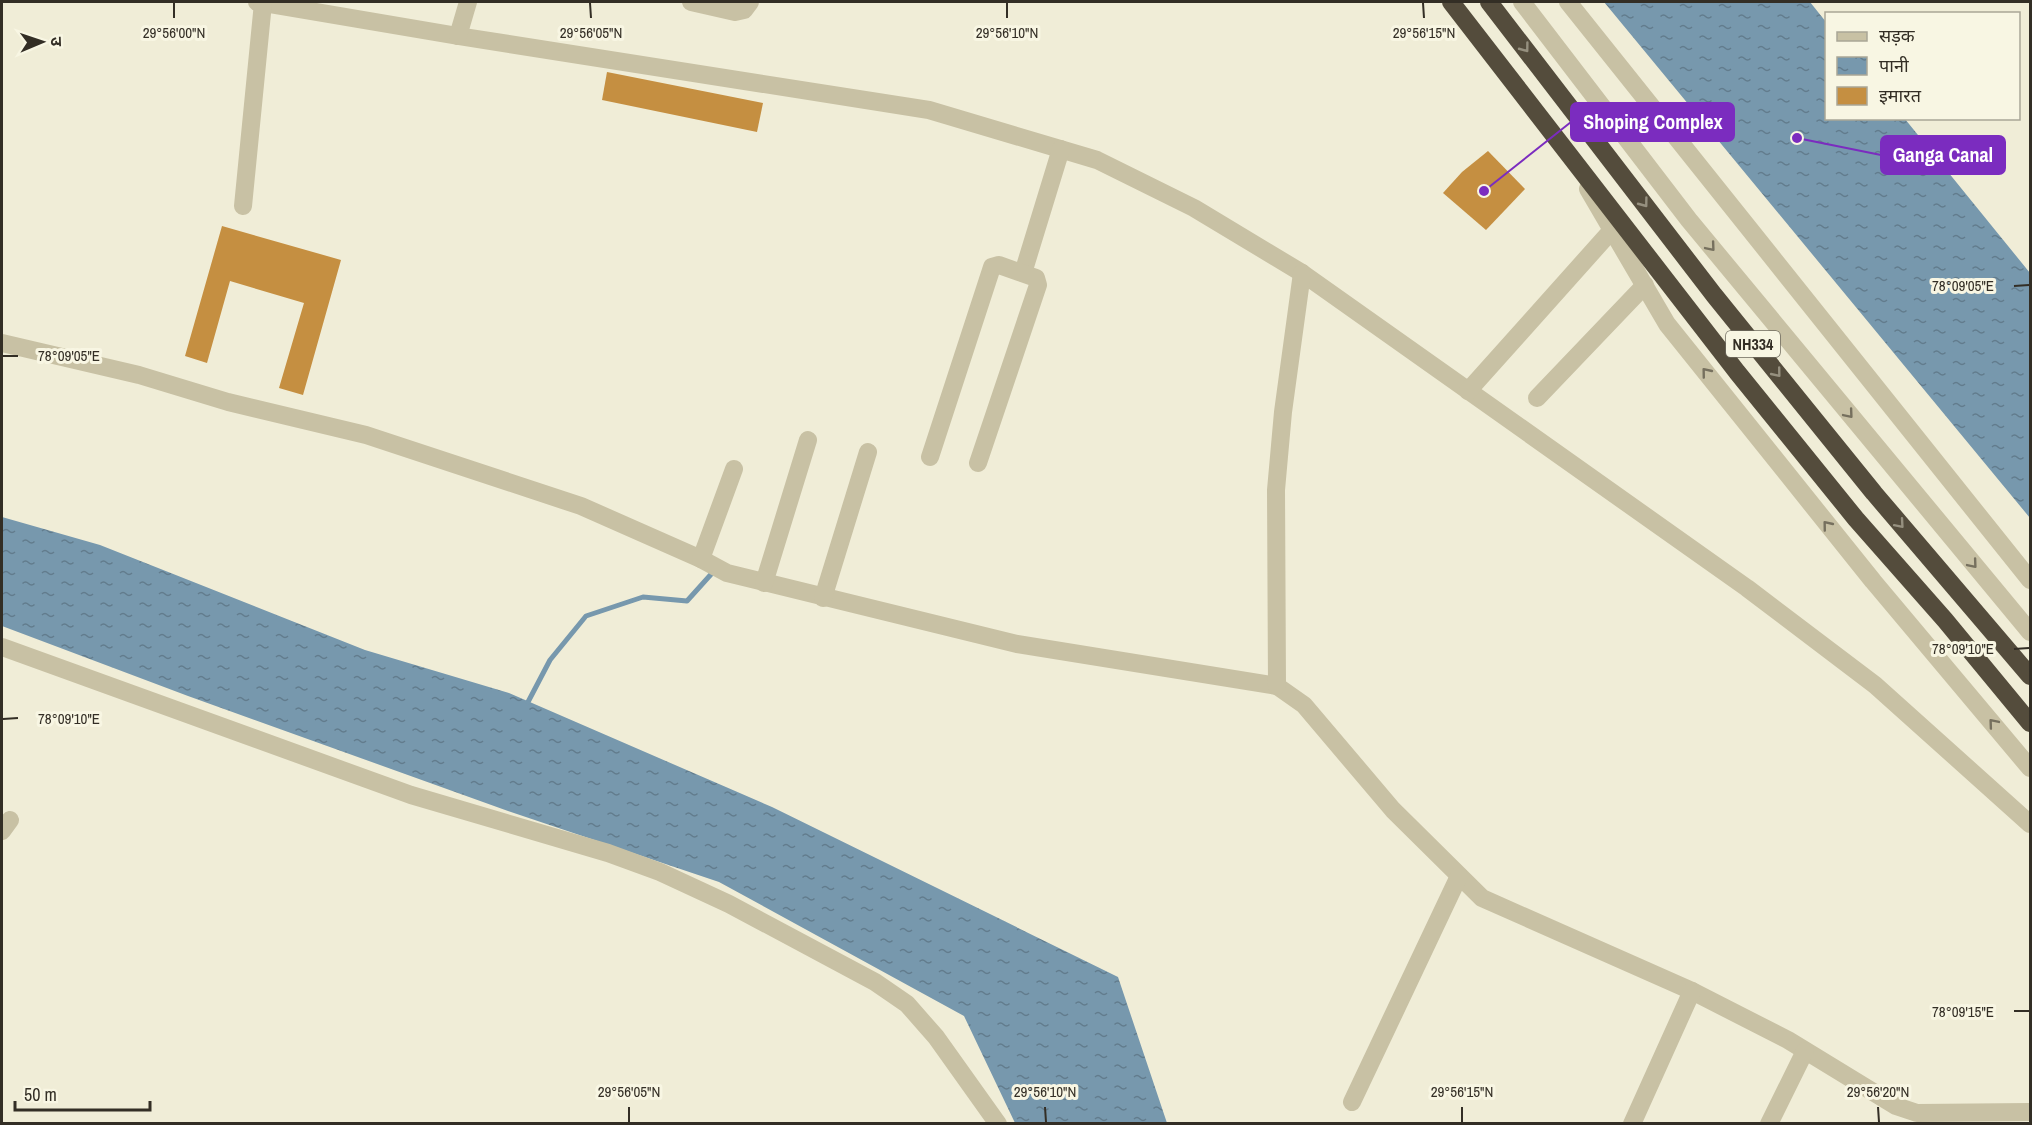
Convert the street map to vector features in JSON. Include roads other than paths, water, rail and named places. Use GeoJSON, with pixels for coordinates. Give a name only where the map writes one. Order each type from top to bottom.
{"type":"FeatureCollection","features":[{"type":"Feature","properties":{"kind":"highway","name":"NH334"},"geometry":{"type":"LineString","coordinates":[[1451,2],[1737,372],[1856,519],[2031,723]]}},
{"type":"Feature","properties":{"kind":"highway","name":"NH334"},"geometry":{"type":"LineString","coordinates":[[1490,2],[1729,313],[1874,494],[2031,676]]}},
{"type":"Feature","properties":{"kind":"street"},"geometry":{"type":"LineString","coordinates":[[243,206],[260,2],[458,36],[929,110],[1097,160],[1194,208],[1302,273],[1748,588],[1875,685],[2031,824]]}},
{"type":"Feature","properties":{"kind":"street"},"geometry":{"type":"LineString","coordinates":[[458,36],[468,2]]}},
{"type":"Feature","properties":{"kind":"street"},"geometry":{"type":"LineString","coordinates":[[691,2],[735,12],[744,10],[750,2]]}},
{"type":"Feature","properties":{"kind":"street"},"geometry":{"type":"LineString","coordinates":[[1522,2],[1689,220],[2031,632]]}},
{"type":"Feature","properties":{"kind":"street"},"geometry":{"type":"LineString","coordinates":[[1568,2],[2031,580]]}},
{"type":"Feature","properties":{"kind":"street"},"geometry":{"type":"LineString","coordinates":[[1023,273],[1061,149]]}},
{"type":"Feature","properties":{"kind":"street"},"geometry":{"type":"LineString","coordinates":[[1564,150],[1667,324],[1873,582],[2031,768]]}},
{"type":"Feature","properties":{"kind":"street"},"geometry":{"type":"LineString","coordinates":[[1468,391],[1612,230]]}},
{"type":"Feature","properties":{"kind":"street"},"geometry":{"type":"LineString","coordinates":[[930,457],[992,267],[999,265],[1036,278],[1038,285],[978,463]]}},
{"type":"Feature","properties":{"kind":"street"},"geometry":{"type":"LineString","coordinates":[[1277,686],[1276,490],[1282,412],[1302,273]]}},
{"type":"Feature","properties":{"kind":"street"},"geometry":{"type":"LineString","coordinates":[[1537,398],[1644,285]]}},
{"type":"Feature","properties":{"kind":"street"},"geometry":{"type":"LineString","coordinates":[[2,343],[140,375],[228,402],[366,435],[581,507],[701,559],[727,573],[764,583],[1017,644],[1277,686],[1304,705],[1393,810],[1482,898],[1692,991],[1805,1051],[1896,1106],[1917,1113],[2031,1112]]}},
{"type":"Feature","properties":{"kind":"street"},"geometry":{"type":"LineString","coordinates":[[764,583],[808,440]]}},
{"type":"Feature","properties":{"kind":"street"},"geometry":{"type":"LineString","coordinates":[[823,597],[868,452]]}},
{"type":"Feature","properties":{"kind":"street"},"geometry":{"type":"LineString","coordinates":[[701,559],[734,469]]}},
{"type":"Feature","properties":{"kind":"street"},"geometry":{"type":"LineString","coordinates":[[2,647],[411,795],[608,853],[660,872],[729,904],[875,982],[907,1004],[936,1037],[998,1124]]}},
{"type":"Feature","properties":{"kind":"street"},"geometry":{"type":"LineString","coordinates":[[1352,1102],[1460,876]]}},
{"type":"Feature","properties":{"kind":"street"},"geometry":{"type":"LineString","coordinates":[[1632,1124],[1692,991]]}},
{"type":"Feature","properties":{"kind":"street"},"geometry":{"type":"LineString","coordinates":[[1769,1124],[1805,1051]]}},
{"type":"Feature","properties":{"kind":"water"},"geometry":{"type":"Polygon","coordinates":[[[1604,2],[1810,2],[1825,21],[1825,120],[1906,120],[2030,273],[2030,518],[1604,2]]]}},
{"type":"Feature","properties":{"kind":"water"},"geometry":{"type":"Polygon","coordinates":[[[2,517],[100,545],[365,650],[509,693],[772,807],[1118,977],[1167,1123],[1015,1123],[964,1016],[719,882],[508,811],[188,696],[2,626],[2,517]]]}},
{"type":"Feature","properties":{"kind":"waterway"},"geometry":{"type":"LineString","coordinates":[[528,702],[550,660],[586,616],[643,597],[687,601],[714,571]]}},
{"type":"Feature","properties":{"kind":"place","name":"Ganga Canal"},"geometry":{"type":"Point","coordinates":[1797,138]}},
{"type":"Feature","properties":{"kind":"place","name":"Shoping Complex"},"geometry":{"type":"Point","coordinates":[1484,191]}}]}
